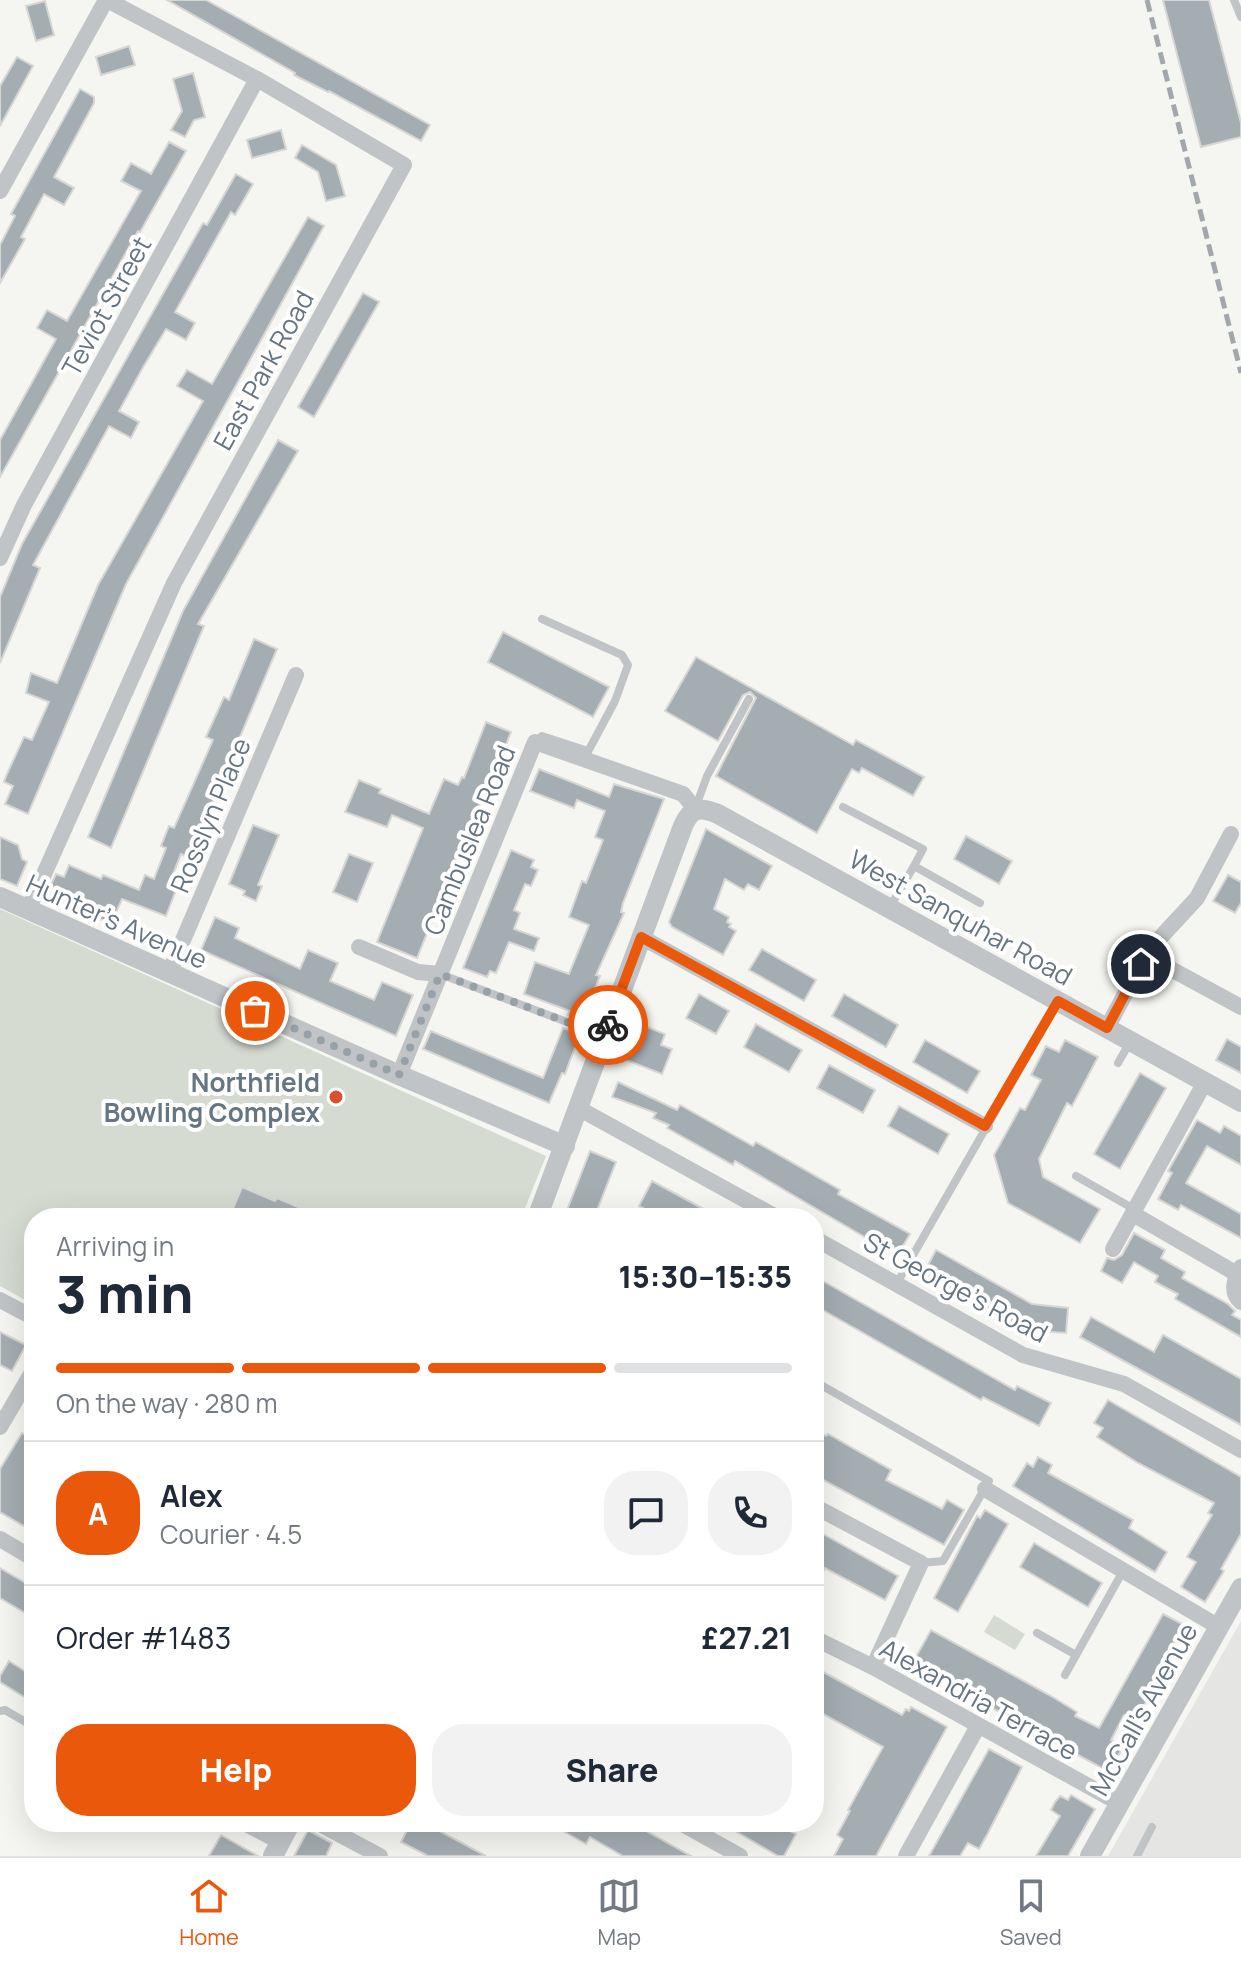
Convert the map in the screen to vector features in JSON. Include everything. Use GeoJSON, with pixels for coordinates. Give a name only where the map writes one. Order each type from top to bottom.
{"type":"FeatureCollection","features":[{"type":"Feature","properties":{"kind":"street","name":"East Park Road"},"geometry":{"type":"LineString","coordinates":[[28,910],[174,583],[404,165],[257,79],[106,0]]}},
{"type":"Feature","properties":{"kind":"street"},"geometry":{"type":"LineString","coordinates":[[0,191],[106,0]]}},
{"type":"Feature","properties":{"kind":"street","name":"Teviot Street"},"geometry":{"type":"LineString","coordinates":[[0,558],[24,505],[257,79]]}},
{"type":"Feature","properties":{"kind":"street","name":"Rosslyn Place"},"geometry":{"type":"LineString","coordinates":[[169,973],[296,675]]}},
{"type":"Feature","properties":{"kind":"street","name":"Cambuslea Road"},"geometry":{"type":"LineString","coordinates":[[399,1075],[535,742],[586,755],[683,794],[695,809]]}},
{"type":"Feature","properties":{"kind":"street","name":"West Sanquhar Road"},"geometry":{"type":"LineString","coordinates":[[695,809],[705,808],[718,814],[1241,1102]]}},
{"type":"Feature","properties":{"kind":"street"},"geometry":{"type":"LineString","coordinates":[[541,1208],[683,826],[689,813],[695,809]]}},
{"type":"Feature","properties":{"kind":"street"},"geometry":{"type":"LineString","coordinates":[[1107,1028],[1147,956],[1197,898],[1231,834]]}},
{"type":"Feature","properties":{"kind":"street","name":"Hunter's Avenue"},"geometry":{"type":"LineString","coordinates":[[0,897],[565,1146]]}},
{"type":"Feature","properties":{"kind":"street"},"geometry":{"type":"LineString","coordinates":[[641,937],[985,1126]]}},
{"type":"Feature","properties":{"kind":"street"},"geometry":{"type":"LineString","coordinates":[[359,947],[418,972],[440,974]]}},
{"type":"Feature","properties":{"kind":"street"},"geometry":{"type":"LineString","coordinates":[[1147,956],[1241,1007]]}},
{"type":"Feature","properties":{"kind":"street"},"geometry":{"type":"LineString","coordinates":[[1113,1249],[1205,1082]]}},
{"type":"Feature","properties":{"kind":"street"},"geometry":{"type":"LineString","coordinates":[[578,1108],[760,1208]]}},
{"type":"Feature","properties":{"kind":"street"},"geometry":{"type":"LineString","coordinates":[[1134,1212],[1239,1270],[1233,1287],[1241,1302]]}},
{"type":"Feature","properties":{"kind":"street","name":"St George's Road"},"geometry":{"type":"LineString","coordinates":[[824,1244],[1023,1355],[1124,1384],[1241,1450]]}},
{"type":"Feature","properties":{"kind":"street"},"geometry":{"type":"LineString","coordinates":[[0,1300],[24,1313]]}},
{"type":"Feature","properties":{"kind":"street"},"geometry":{"type":"LineString","coordinates":[[0,1427],[24,1386]]}},
{"type":"Feature","properties":{"kind":"street"},"geometry":{"type":"LineString","coordinates":[[985,1489],[1219,1627]]}},
{"type":"Feature","properties":{"kind":"street"},"geometry":{"type":"LineString","coordinates":[[824,1511],[921,1563],[873,1667]]}},
{"type":"Feature","properties":{"kind":"street"},"geometry":{"type":"LineString","coordinates":[[0,1539],[24,1553]]}},
{"type":"Feature","properties":{"kind":"street","name":"McCall's Avenue"},"geometry":{"type":"LineString","coordinates":[[1096,1854],[1119,1803],[1241,1588]]}},
{"type":"Feature","properties":{"kind":"street","name":"Alexandria Terrace"},"geometry":{"type":"LineString","coordinates":[[824,1643],[1119,1803]]}},
{"type":"Feature","properties":{"kind":"street"},"geometry":{"type":"LineString","coordinates":[[906,1856],[978,1726]]}},
{"type":"Feature","properties":{"kind":"street"},"geometry":{"type":"LineString","coordinates":[[255,1832],[277,1849]]}},
{"type":"Feature","properties":{"kind":"street"},"geometry":{"type":"LineString","coordinates":[[335,1832],[380,1856]]}},
{"type":"Feature","properties":{"kind":"street"},"geometry":{"type":"LineString","coordinates":[[697,1832],[740,1856]]}},
{"type":"Feature","properties":{"kind":"lane"},"geometry":{"type":"LineString","coordinates":[[1234,0],[1241,17]]}},
{"type":"Feature","properties":{"kind":"lane"},"geometry":{"type":"LineString","coordinates":[[542,619],[626,658],[627,672],[586,755]]}},
{"type":"Feature","properties":{"kind":"lane"},"geometry":{"type":"LineString","coordinates":[[695,809],[707,776],[749,699]]}},
{"type":"Feature","properties":{"kind":"lane"},"geometry":{"type":"LineString","coordinates":[[843,807],[923,849],[889,907]]}},
{"type":"Feature","properties":{"kind":"lane"},"geometry":{"type":"LineString","coordinates":[[914,866],[980,903]]}},
{"type":"Feature","properties":{"kind":"lane"},"geometry":{"type":"LineString","coordinates":[[440,974],[604,1036]]}},
{"type":"Feature","properties":{"kind":"lane"},"geometry":{"type":"LineString","coordinates":[[896,1284],[1058,1001]]}},
{"type":"Feature","properties":{"kind":"lane"},"geometry":{"type":"LineString","coordinates":[[1118,1063],[1130,1041]]}},
{"type":"Feature","properties":{"kind":"lane"},"geometry":{"type":"LineString","coordinates":[[1076,1176],[1134,1212]]}},
{"type":"Feature","properties":{"kind":"lane"},"geometry":{"type":"LineString","coordinates":[[824,1387],[989,1481],[943,1561],[921,1563]]}},
{"type":"Feature","properties":{"kind":"lane"},"geometry":{"type":"LineString","coordinates":[[1065,1675],[1123,1570]]}},
{"type":"Feature","properties":{"kind":"lane"},"geometry":{"type":"LineString","coordinates":[[1037,1633],[1076,1655]]}},
{"type":"Feature","properties":{"kind":"lane"},"geometry":{"type":"LineString","coordinates":[[0,1711],[5,1710],[24,1721]]}},
{"type":"Feature","properties":{"kind":"lane"},"geometry":{"type":"LineString","coordinates":[[1137,1856],[1152,1827]]}},
{"type":"Feature","properties":{"kind":"shaded area"},"geometry":{"type":"Polygon","coordinates":[[[0,909],[546,1156],[525,1208],[24,1208],[24,1299],[0,1286],[0,909]]]}},
{"type":"Feature","properties":{"kind":"shaded area"},"geometry":{"type":"Polygon","coordinates":[[[994,1615],[1025,1634],[1015,1650],[984,1632],[994,1615]]]}},
{"type":"Feature","properties":{"kind":"shaded area"},"geometry":{"type":"Polygon","coordinates":[[[1241,1621],[1241,1856],[1108,1856],[1241,1621]]]}},
{"type":"Feature","properties":{"kind":"building"},"geometry":{"type":"Polygon","coordinates":[[[167,0],[206,0],[430,125],[421,141],[294,75],[167,0]]]}},
{"type":"Feature","properties":{"kind":"building"},"geometry":{"type":"Polygon","coordinates":[[[1163,0],[1209,0],[1241,123],[1241,137],[1201,147],[1163,0]]]}},
{"type":"Feature","properties":{"kind":"building"},"geometry":{"type":"Polygon","coordinates":[[[45,1],[54,35],[36,41],[26,6],[45,1]]]}},
{"type":"Feature","properties":{"kind":"building"},"geometry":{"type":"Polygon","coordinates":[[[129,46],[135,65],[101,75],[96,57],[129,46]]]}},
{"type":"Feature","properties":{"kind":"building"},"geometry":{"type":"Polygon","coordinates":[[[17,57],[33,66],[0,126],[0,86],[17,57]]]}},
{"type":"Feature","properties":{"kind":"building"},"geometry":{"type":"Polygon","coordinates":[[[193,73],[205,117],[194,120],[185,137],[171,130],[182,111],[173,79],[193,73]]]}},
{"type":"Feature","properties":{"kind":"building"},"geometry":{"type":"Polygon","coordinates":[[[80,89],[94,97],[94,103],[54,177],[74,188],[64,205],[44,194],[21,237],[25,239],[0,283],[0,245],[15,216],[11,214],[80,89]]]}},
{"type":"Feature","properties":{"kind":"building"},"geometry":{"type":"Polygon","coordinates":[[[281,130],[286,149],[252,158],[247,140],[281,130]]]}},
{"type":"Feature","properties":{"kind":"building"},"geometry":{"type":"Polygon","coordinates":[[[169,142],[186,151],[0,477],[0,440],[56,339],[37,328],[47,310],[67,321],[141,191],[121,181],[131,163],[151,174],[169,142]]]}},
{"type":"Feature","properties":{"kind":"building"},"geometry":{"type":"Polygon","coordinates":[[[302,145],[336,165],[345,196],[326,201],[318,172],[295,158],[302,145]]]}},
{"type":"Feature","properties":{"kind":"building"},"geometry":{"type":"Polygon","coordinates":[[[236,174],[253,184],[235,215],[231,212],[175,312],[195,323],[186,340],[166,329],[142,369],[119,411],[139,422],[131,438],[109,426],[33,565],[40,568],[0,663],[0,597],[22,544],[203,223],[207,225],[236,174]]]}},
{"type":"Feature","properties":{"kind":"building"},"geometry":{"type":"Polygon","coordinates":[[[308,217],[324,226],[126,584],[28,814],[5,804],[13,786],[4,782],[7,774],[24,737],[32,740],[49,702],[26,693],[31,673],[57,683],[98,585],[203,401],[177,386],[187,370],[212,384],[308,217]]]}},
{"type":"Feature","properties":{"kind":"building"},"geometry":{"type":"Polygon","coordinates":[[[363,293],[379,302],[314,417],[298,407],[363,293]]]}},
{"type":"Feature","properties":{"kind":"building"},"geometry":{"type":"Polygon","coordinates":[[[278,440],[298,451],[198,624],[204,626],[111,848],[88,837],[183,611],[278,440]]]}},
{"type":"Feature","properties":{"kind":"building"},"geometry":{"type":"Polygon","coordinates":[[[503,632],[609,687],[593,717],[488,662],[503,632]]]}},
{"type":"Feature","properties":{"kind":"building"},"geometry":{"type":"Polygon","coordinates":[[[254,639],[277,649],[189,858],[181,854],[168,887],[176,890],[166,916],[122,899],[111,924],[46,896],[56,874],[64,877],[69,865],[101,879],[103,875],[139,890],[145,875],[154,879],[166,848],[161,846],[169,826],[174,828],[213,740],[206,737],[224,697],[229,700],[254,639]]]}},
{"type":"Feature","properties":{"kind":"building"},"geometry":{"type":"Polygon","coordinates":[[[696,657],[853,745],[856,740],[924,777],[913,796],[862,768],[859,773],[852,769],[817,833],[716,776],[756,698],[750,692],[743,695],[718,741],[665,711],[696,657]]]}},
{"type":"Feature","properties":{"kind":"building"},"geometry":{"type":"Polygon","coordinates":[[[486,722],[511,732],[417,958],[377,942],[423,828],[392,815],[387,827],[345,812],[359,780],[381,789],[379,793],[429,814],[444,779],[458,785],[464,778],[486,722]]]}},
{"type":"Feature","properties":{"kind":"building"},"geometry":{"type":"Polygon","coordinates":[[[539,769],[609,797],[614,784],[664,799],[623,903],[621,912],[624,913],[596,975],[600,976],[582,1020],[568,1015],[570,1011],[524,994],[535,962],[569,974],[589,925],[569,917],[582,881],[586,883],[603,840],[595,837],[605,811],[577,800],[574,808],[530,791],[539,769]]]}},
{"type":"Feature","properties":{"kind":"building"},"geometry":{"type":"Polygon","coordinates":[[[253,825],[279,835],[258,885],[262,886],[256,901],[243,895],[245,891],[229,884],[253,825]]]}},
{"type":"Feature","properties":{"kind":"building"},"geometry":{"type":"Polygon","coordinates":[[[706,829],[772,866],[759,890],[748,884],[744,890],[725,879],[714,909],[729,917],[729,927],[736,931],[723,955],[672,927],[669,922],[706,829]]]}},
{"type":"Feature","properties":{"kind":"building"},"geometry":{"type":"Polygon","coordinates":[[[966,836],[1012,861],[999,884],[954,859],[966,836]]]}},
{"type":"Feature","properties":{"kind":"building"},"geometry":{"type":"Polygon","coordinates":[[[0,837],[18,845],[22,859],[27,862],[17,886],[0,879],[0,837]]]}},
{"type":"Feature","properties":{"kind":"building"},"geometry":{"type":"Polygon","coordinates":[[[511,850],[534,860],[531,867],[538,870],[531,886],[525,884],[514,910],[520,913],[514,929],[539,938],[534,951],[509,942],[496,973],[490,971],[487,977],[463,968],[511,850]]]}},
{"type":"Feature","properties":{"kind":"building"},"geometry":{"type":"Polygon","coordinates":[[[349,854],[373,863],[357,902],[333,892],[349,854]]]}},
{"type":"Feature","properties":{"kind":"building"},"geometry":{"type":"Polygon","coordinates":[[[1228,875],[1241,882],[1241,903],[1235,913],[1213,901],[1228,875]]]}},
{"type":"Feature","properties":{"kind":"building"},"geometry":{"type":"Polygon","coordinates":[[[215,917],[239,928],[235,938],[300,969],[308,950],[338,963],[330,981],[374,1000],[382,982],[413,995],[396,1036],[201,950],[215,917]]]}},
{"type":"Feature","properties":{"kind":"building"},"geometry":{"type":"Polygon","coordinates":[[[762,949],[816,980],[804,1001],[749,970],[762,949]]]}},
{"type":"Feature","properties":{"kind":"building"},"geometry":{"type":"Polygon","coordinates":[[[699,994],[729,1011],[716,1034],[686,1018],[699,994]]]}},
{"type":"Feature","properties":{"kind":"building"},"geometry":{"type":"Polygon","coordinates":[[[844,994],[898,1025],[886,1047],[832,1016],[844,994]]]}},
{"type":"Feature","properties":{"kind":"building"},"geometry":{"type":"Polygon","coordinates":[[[639,1024],[665,1034],[661,1045],[672,1049],[662,1074],[626,1060],[639,1024]]]}},
{"type":"Feature","properties":{"kind":"building"},"geometry":{"type":"Polygon","coordinates":[[[756,1024],[802,1050],[789,1072],[744,1047],[756,1024]]]}},
{"type":"Feature","properties":{"kind":"building"},"geometry":{"type":"Polygon","coordinates":[[[563,1028],[580,1034],[565,1074],[562,1073],[549,1103],[423,1049],[431,1031],[543,1078],[563,1028]]]}},
{"type":"Feature","properties":{"kind":"building"},"geometry":{"type":"Polygon","coordinates":[[[1227,1039],[1241,1047],[1241,1073],[1216,1060],[1227,1039]]]}},
{"type":"Feature","properties":{"kind":"building"},"geometry":{"type":"Polygon","coordinates":[[[925,1040],[980,1071],[967,1093],[913,1062],[925,1040]]]}},
{"type":"Feature","properties":{"kind":"building"},"geometry":{"type":"Polygon","coordinates":[[[1065,1040],[1098,1057],[1072,1106],[1067,1103],[1039,1159],[1043,1177],[1100,1209],[1080,1243],[1008,1203],[994,1155],[1020,1108],[1025,1110],[1041,1080],[1031,1075],[1046,1046],[1059,1052],[1065,1040]]]}},
{"type":"Feature","properties":{"kind":"building"},"geometry":{"type":"Polygon","coordinates":[[[829,1065],[875,1090],[863,1113],[817,1088],[829,1065]]]}},
{"type":"Feature","properties":{"kind":"building"},"geometry":{"type":"Polygon","coordinates":[[[1140,1073],[1166,1088],[1120,1169],[1094,1154],[1140,1073]]]}},
{"type":"Feature","properties":{"kind":"building"},"geometry":{"type":"Polygon","coordinates":[[[618,1082],[677,1110],[680,1105],[753,1146],[756,1142],[840,1190],[838,1194],[910,1234],[897,1256],[824,1213],[824,1208],[815,1208],[735,1161],[733,1165],[667,1128],[669,1125],[653,1118],[656,1113],[612,1097],[618,1082]]]}},
{"type":"Feature","properties":{"kind":"building"},"geometry":{"type":"Polygon","coordinates":[[[899,1106],[949,1134],[938,1154],[888,1126],[899,1106]]]}},
{"type":"Feature","properties":{"kind":"building"},"geometry":{"type":"Polygon","coordinates":[[[1197,1120],[1220,1133],[1224,1126],[1241,1136],[1241,1165],[1207,1146],[1186,1183],[1241,1214],[1241,1238],[1181,1205],[1178,1210],[1158,1199],[1172,1173],[1168,1171],[1197,1120]]]}},
{"type":"Feature","properties":{"kind":"building"},"geometry":{"type":"Polygon","coordinates":[[[590,1151],[616,1162],[598,1208],[568,1208],[590,1151]]]}},
{"type":"Feature","properties":{"kind":"building"},"geometry":{"type":"Polygon","coordinates":[[[652,1181],[702,1208],[643,1208],[639,1206],[652,1181]]]}},
{"type":"Feature","properties":{"kind":"building"},"geometry":{"type":"Polygon","coordinates":[[[242,1187],[300,1208],[233,1208],[242,1187]]]}},
{"type":"Feature","properties":{"kind":"building"},"geometry":{"type":"Polygon","coordinates":[[[1134,1233],[1165,1250],[1161,1258],[1185,1272],[1182,1278],[1228,1304],[1235,1311],[1232,1315],[1241,1320],[1241,1337],[1175,1299],[1178,1294],[1155,1282],[1158,1276],[1134,1262],[1122,1283],[1101,1271],[1107,1258],[1114,1260],[1122,1255],[1134,1233]]]}},
{"type":"Feature","properties":{"kind":"building"},"geometry":{"type":"Polygon","coordinates":[[[936,1250],[1032,1304],[1068,1308],[1066,1333],[1025,1330],[924,1273],[936,1250]]]}},
{"type":"Feature","properties":{"kind":"building"},"geometry":{"type":"Polygon","coordinates":[[[824,1282],[1015,1390],[1017,1386],[1051,1403],[1039,1426],[983,1397],[981,1400],[824,1311],[824,1282]]]}},
{"type":"Feature","properties":{"kind":"building"},"geometry":{"type":"Polygon","coordinates":[[[1091,1317],[1154,1352],[1163,1335],[1241,1379],[1241,1425],[1080,1337],[1091,1317]]]}},
{"type":"Feature","properties":{"kind":"building"},"geometry":{"type":"Polygon","coordinates":[[[0,1332],[24,1344],[24,1349],[12,1371],[0,1365],[0,1332]]]}},
{"type":"Feature","properties":{"kind":"building"},"geometry":{"type":"Polygon","coordinates":[[[1108,1400],[1241,1477],[1241,1534],[1205,1602],[1181,1587],[1196,1562],[1187,1557],[1212,1515],[1208,1513],[1214,1503],[1138,1463],[1097,1437],[1103,1428],[1094,1423],[1108,1400]]]}},
{"type":"Feature","properties":{"kind":"building"},"geometry":{"type":"Polygon","coordinates":[[[24,1434],[24,1526],[0,1512],[0,1469],[24,1434]]]}},
{"type":"Feature","properties":{"kind":"building"},"geometry":{"type":"Polygon","coordinates":[[[828,1434],[891,1470],[886,1480],[942,1509],[947,1500],[964,1510],[944,1545],[824,1480],[824,1435],[828,1434]]]}},
{"type":"Feature","properties":{"kind":"building"},"geometry":{"type":"Polygon","coordinates":[[[1038,1457],[1052,1465],[1048,1473],[1133,1520],[1129,1528],[1167,1552],[1155,1572],[1013,1486],[1027,1463],[1033,1467],[1038,1457]]]}},
{"type":"Feature","properties":{"kind":"building"},"geometry":{"type":"Polygon","coordinates":[[[985,1510],[1008,1524],[958,1612],[934,1598],[977,1516],[980,1518],[985,1510]]]}},
{"type":"Feature","properties":{"kind":"building"},"geometry":{"type":"Polygon","coordinates":[[[824,1535],[898,1576],[885,1600],[825,1568],[824,1535]]]}},
{"type":"Feature","properties":{"kind":"building"},"geometry":{"type":"Polygon","coordinates":[[[1034,1543],[1102,1583],[1088,1607],[1020,1567],[1034,1543]]]}},
{"type":"Feature","properties":{"kind":"building"},"geometry":{"type":"Polygon","coordinates":[[[0,1568],[24,1582],[24,1612],[0,1598],[0,1568]]]}},
{"type":"Feature","properties":{"kind":"building"},"geometry":{"type":"Polygon","coordinates":[[[1163,1614],[1188,1627],[1135,1722],[1124,1715],[1111,1740],[1123,1747],[1109,1772],[912,1664],[931,1630],[1051,1696],[1077,1712],[1075,1716],[1099,1728],[1163,1614]]]}},
{"type":"Feature","properties":{"kind":"building"},"geometry":{"type":"Polygon","coordinates":[[[9,1661],[24,1671],[24,1697],[0,1682],[9,1661]]]}},
{"type":"Feature","properties":{"kind":"building"},"geometry":{"type":"Polygon","coordinates":[[[824,1672],[902,1715],[911,1707],[947,1727],[876,1856],[834,1856],[843,1839],[837,1835],[848,1810],[883,1747],[824,1715],[824,1672]]]}},
{"type":"Feature","properties":{"kind":"building"},"geometry":{"type":"Polygon","coordinates":[[[989,1749],[1022,1767],[988,1833],[979,1849],[968,1843],[960,1856],[929,1856],[989,1749]]]}},
{"type":"Feature","properties":{"kind":"building"},"geometry":{"type":"Polygon","coordinates":[[[1071,1795],[1095,1809],[1068,1856],[1036,1856],[1060,1816],[1051,1810],[1055,1802],[1060,1796],[1068,1800],[1071,1795]]]}},
{"type":"Feature","properties":{"kind":"building"},"geometry":{"type":"Polygon","coordinates":[[[307,1832],[332,1843],[326,1856],[294,1856],[307,1832]]]}},
{"type":"Feature","properties":{"kind":"building"},"geometry":{"type":"Polygon","coordinates":[[[406,1832],[442,1832],[486,1856],[428,1856],[401,1842],[406,1832]]]}},
{"type":"Feature","properties":{"kind":"building"},"geometry":{"type":"Polygon","coordinates":[[[565,1832],[648,1832],[691,1856],[623,1856],[590,1837],[586,1844],[565,1832]]]}},
{"type":"Feature","properties":{"kind":"building"},"geometry":{"type":"Polygon","coordinates":[[[737,1832],[796,1834],[784,1856],[778,1856],[737,1832]]]}},
{"type":"Feature","properties":{"kind":"building"},"geometry":{"type":"Polygon","coordinates":[[[221,1835],[258,1856],[209,1856],[221,1835]]]}},
{"type":"Feature","properties":{"kind":"railway"},"geometry":{"type":"LineString","coordinates":[[1147,0],[1241,373]]}},
{"type":"Feature","properties":{"kind":"way so far"},"geometry":{"type":"LineString","coordinates":[[255,1011],[399,1075],[440,974],[604,1036],[608,1025]]}},
{"type":"Feature","properties":{"kind":"place","name":"Northfield Bowling Complex"},"geometry":{"type":"Point","coordinates":[336,1097]}},
{"type":"Feature","properties":{"kind":"route"},"geometry":{"type":"LineString","coordinates":[[608,1025],[641,937],[985,1126],[1058,1001],[1107,1028],[1141,964]]}}]}
